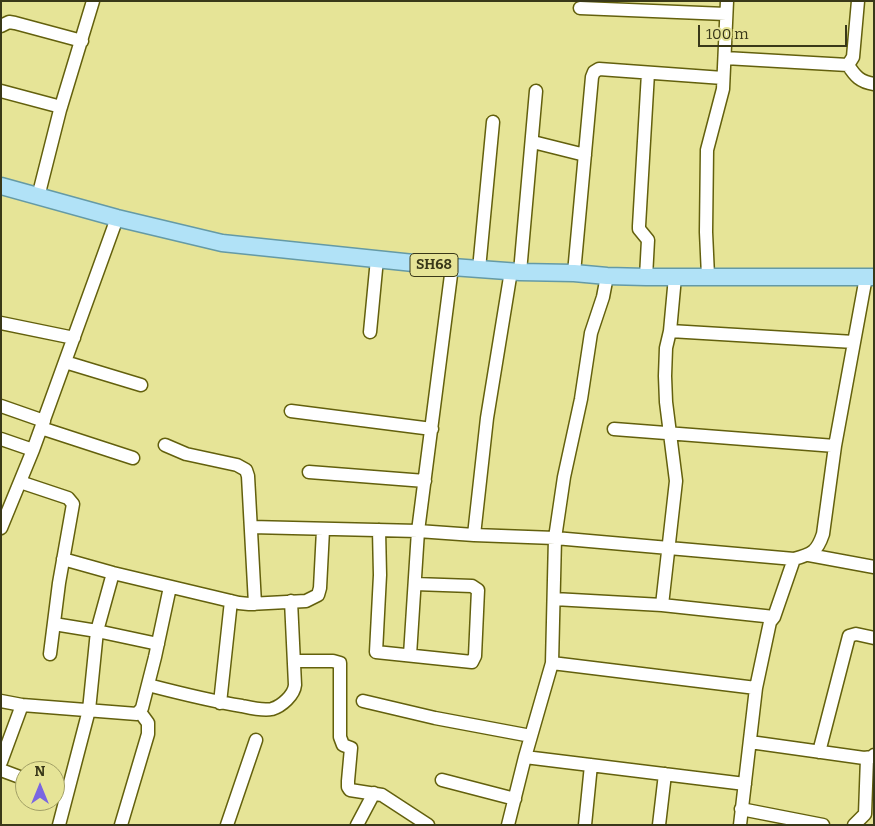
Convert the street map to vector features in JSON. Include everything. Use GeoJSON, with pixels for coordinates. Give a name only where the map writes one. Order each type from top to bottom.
{"type":"FeatureCollection","features":[{"type":"Feature","properties":{"kind":"main road","name":"SH68"},"geometry":{"type":"LineString","coordinates":[[1,186],[117,218],[222,243],[516,272],[646,277],[870,277]]}},
{"type":"Feature","properties":{"kind":"street"},"geometry":{"type":"LineString","coordinates":[[38,197],[61,107],[82,41],[92,1]]}},
{"type":"Feature","properties":{"kind":"street"},"geometry":{"type":"LineString","coordinates":[[848,65],[853,57],[858,1],[850,1]]}},
{"type":"Feature","properties":{"kind":"street"},"geometry":{"type":"LineString","coordinates":[[580,8],[726,8],[723,89],[707,150],[706,232],[708,276]]}},
{"type":"Feature","properties":{"kind":"street"},"geometry":{"type":"LineString","coordinates":[[1,26],[9,22],[82,41]]}},
{"type":"Feature","properties":{"kind":"street"},"geometry":{"type":"LineString","coordinates":[[725,58],[848,65]]}},
{"type":"Feature","properties":{"kind":"street"},"geometry":{"type":"LineString","coordinates":[[848,65],[854,75],[860,80],[874,84]]}},
{"type":"Feature","properties":{"kind":"street"},"geometry":{"type":"LineString","coordinates":[[574,273],[594,72],[599,69],[723,78]]}},
{"type":"Feature","properties":{"kind":"street"},"geometry":{"type":"LineString","coordinates":[[646,277],[648,240],[639,229],[639,226],[648,73]]}},
{"type":"Feature","properties":{"kind":"street"},"geometry":{"type":"LineString","coordinates":[[1,91],[61,107]]}},
{"type":"Feature","properties":{"kind":"street"},"geometry":{"type":"LineString","coordinates":[[474,535],[487,418],[516,272],[533,142],[536,91]]}},
{"type":"Feature","properties":{"kind":"street"},"geometry":{"type":"LineString","coordinates":[[478,269],[493,122]]}},
{"type":"Feature","properties":{"kind":"street"},"geometry":{"type":"LineString","coordinates":[[533,142],[585,155]]}},
{"type":"Feature","properties":{"kind":"street"},"geometry":{"type":"LineString","coordinates":[[1,528],[6,502],[20,482],[33,450],[117,218]]}},
{"type":"Feature","properties":{"kind":"street"},"geometry":{"type":"LineString","coordinates":[[370,332],[377,259]]}},
{"type":"Feature","properties":{"kind":"street"},"geometry":{"type":"LineString","coordinates":[[410,655],[418,531],[452,267]]}},
{"type":"Feature","properties":{"kind":"street"},"geometry":{"type":"LineString","coordinates":[[508,825],[552,663],[555,538],[564,477],[581,399],[592,333],[607,276]]}},
{"type":"Feature","properties":{"kind":"street"},"geometry":{"type":"LineString","coordinates":[[662,605],[676,481],[665,376],[666,348],[670,331],[675,277]]}},
{"type":"Feature","properties":{"kind":"street"},"geometry":{"type":"LineString","coordinates":[[251,527],[418,531],[555,538],[794,559],[809,555],[819,547],[823,534],[835,446],[854,342],[870,277]]}},
{"type":"Feature","properties":{"kind":"street"},"geometry":{"type":"LineString","coordinates":[[1,323],[74,338]]}},
{"type":"Feature","properties":{"kind":"street"},"geometry":{"type":"LineString","coordinates":[[670,331],[854,342]]}},
{"type":"Feature","properties":{"kind":"street"},"geometry":{"type":"LineString","coordinates":[[65,362],[141,385]]}},
{"type":"Feature","properties":{"kind":"street"},"geometry":{"type":"LineString","coordinates":[[1,406],[42,424],[133,458]]}},
{"type":"Feature","properties":{"kind":"street"},"geometry":{"type":"LineString","coordinates":[[291,410],[432,429]]}},
{"type":"Feature","properties":{"kind":"street"},"geometry":{"type":"LineString","coordinates":[[614,430],[835,446]]}},
{"type":"Feature","properties":{"kind":"street"},"geometry":{"type":"LineString","coordinates":[[1,439],[33,450]]}},
{"type":"Feature","properties":{"kind":"street"},"geometry":{"type":"LineString","coordinates":[[165,445],[186,454],[237,465],[246,470],[248,476],[255,604]]}},
{"type":"Feature","properties":{"kind":"street"},"geometry":{"type":"LineString","coordinates":[[309,472],[425,481]]}},
{"type":"Feature","properties":{"kind":"street"},"geometry":{"type":"LineString","coordinates":[[20,482],[72,500],[73,509],[63,559],[50,654]]}},
{"type":"Feature","properties":{"kind":"street"},"geometry":{"type":"LineString","coordinates":[[63,559],[231,601],[255,604],[306,601],[318,595],[321,580],[323,530]]}},
{"type":"Feature","properties":{"kind":"street"},"geometry":{"type":"LineString","coordinates":[[379,530],[380,575],[376,650],[379,653],[472,662],[475,656],[478,590],[472,586],[414,584]]}},
{"type":"Feature","properties":{"kind":"street"},"geometry":{"type":"LineString","coordinates":[[809,555],[874,567]]}},
{"type":"Feature","properties":{"kind":"street"},"geometry":{"type":"LineString","coordinates":[[740,825],[756,688],[770,622],[774,617],[794,559]]}},
{"type":"Feature","properties":{"kind":"street"},"geometry":{"type":"LineString","coordinates":[[59,825],[89,710],[97,630],[113,573]]}},
{"type":"Feature","properties":{"kind":"street"},"geometry":{"type":"LineString","coordinates":[[140,712],[158,644],[170,587]]}},
{"type":"Feature","properties":{"kind":"street"},"geometry":{"type":"LineString","coordinates":[[554,599],[662,605],[774,617]]}},
{"type":"Feature","properties":{"kind":"street"},"geometry":{"type":"LineString","coordinates":[[220,703],[231,601]]}},
{"type":"Feature","properties":{"kind":"street"},"geometry":{"type":"LineString","coordinates":[[148,685],[220,703],[271,710],[279,706],[294,690],[295,661],[291,601]]}},
{"type":"Feature","properties":{"kind":"street"},"geometry":{"type":"LineString","coordinates":[[54,624],[97,630],[158,644]]}},
{"type":"Feature","properties":{"kind":"street"},"geometry":{"type":"LineString","coordinates":[[819,752],[849,636],[856,634],[874,638]]}},
{"type":"Feature","properties":{"kind":"street"},"geometry":{"type":"LineString","coordinates":[[295,661],[333,660],[340,662],[340,737],[343,745],[351,748],[352,752],[348,787],[354,792],[382,795],[428,825]]}},
{"type":"Feature","properties":{"kind":"street"},"geometry":{"type":"LineString","coordinates":[[552,663],[756,688]]}},
{"type":"Feature","properties":{"kind":"street"},"geometry":{"type":"LineString","coordinates":[[1,701],[22,705],[134,714],[140,712]]}},
{"type":"Feature","properties":{"kind":"street"},"geometry":{"type":"LineString","coordinates":[[363,701],[435,718],[531,736]]}},
{"type":"Feature","properties":{"kind":"street"},"geometry":{"type":"LineString","coordinates":[[1,762],[22,705]]}},
{"type":"Feature","properties":{"kind":"street"},"geometry":{"type":"LineString","coordinates":[[121,825],[148,734],[148,723],[140,712]]}},
{"type":"Feature","properties":{"kind":"street"},"geometry":{"type":"LineString","coordinates":[[227,825],[256,740]]}},
{"type":"Feature","properties":{"kind":"street"},"geometry":{"type":"LineString","coordinates":[[750,742],[871,757],[865,814],[854,825]]}},
{"type":"Feature","properties":{"kind":"street"},"geometry":{"type":"LineString","coordinates":[[525,757],[745,784]]}},
{"type":"Feature","properties":{"kind":"street"},"geometry":{"type":"LineString","coordinates":[[585,825],[591,765]]}},
{"type":"Feature","properties":{"kind":"street"},"geometry":{"type":"LineString","coordinates":[[1,770],[15,775]]}},
{"type":"Feature","properties":{"kind":"street"},"geometry":{"type":"LineString","coordinates":[[660,825],[665,774]]}},
{"type":"Feature","properties":{"kind":"street"},"geometry":{"type":"LineString","coordinates":[[442,780],[515,799]]}},
{"type":"Feature","properties":{"kind":"street"},"geometry":{"type":"LineString","coordinates":[[357,825],[374,793]]}},
{"type":"Feature","properties":{"kind":"street"},"geometry":{"type":"LineString","coordinates":[[742,809],[823,825]]}}]}
